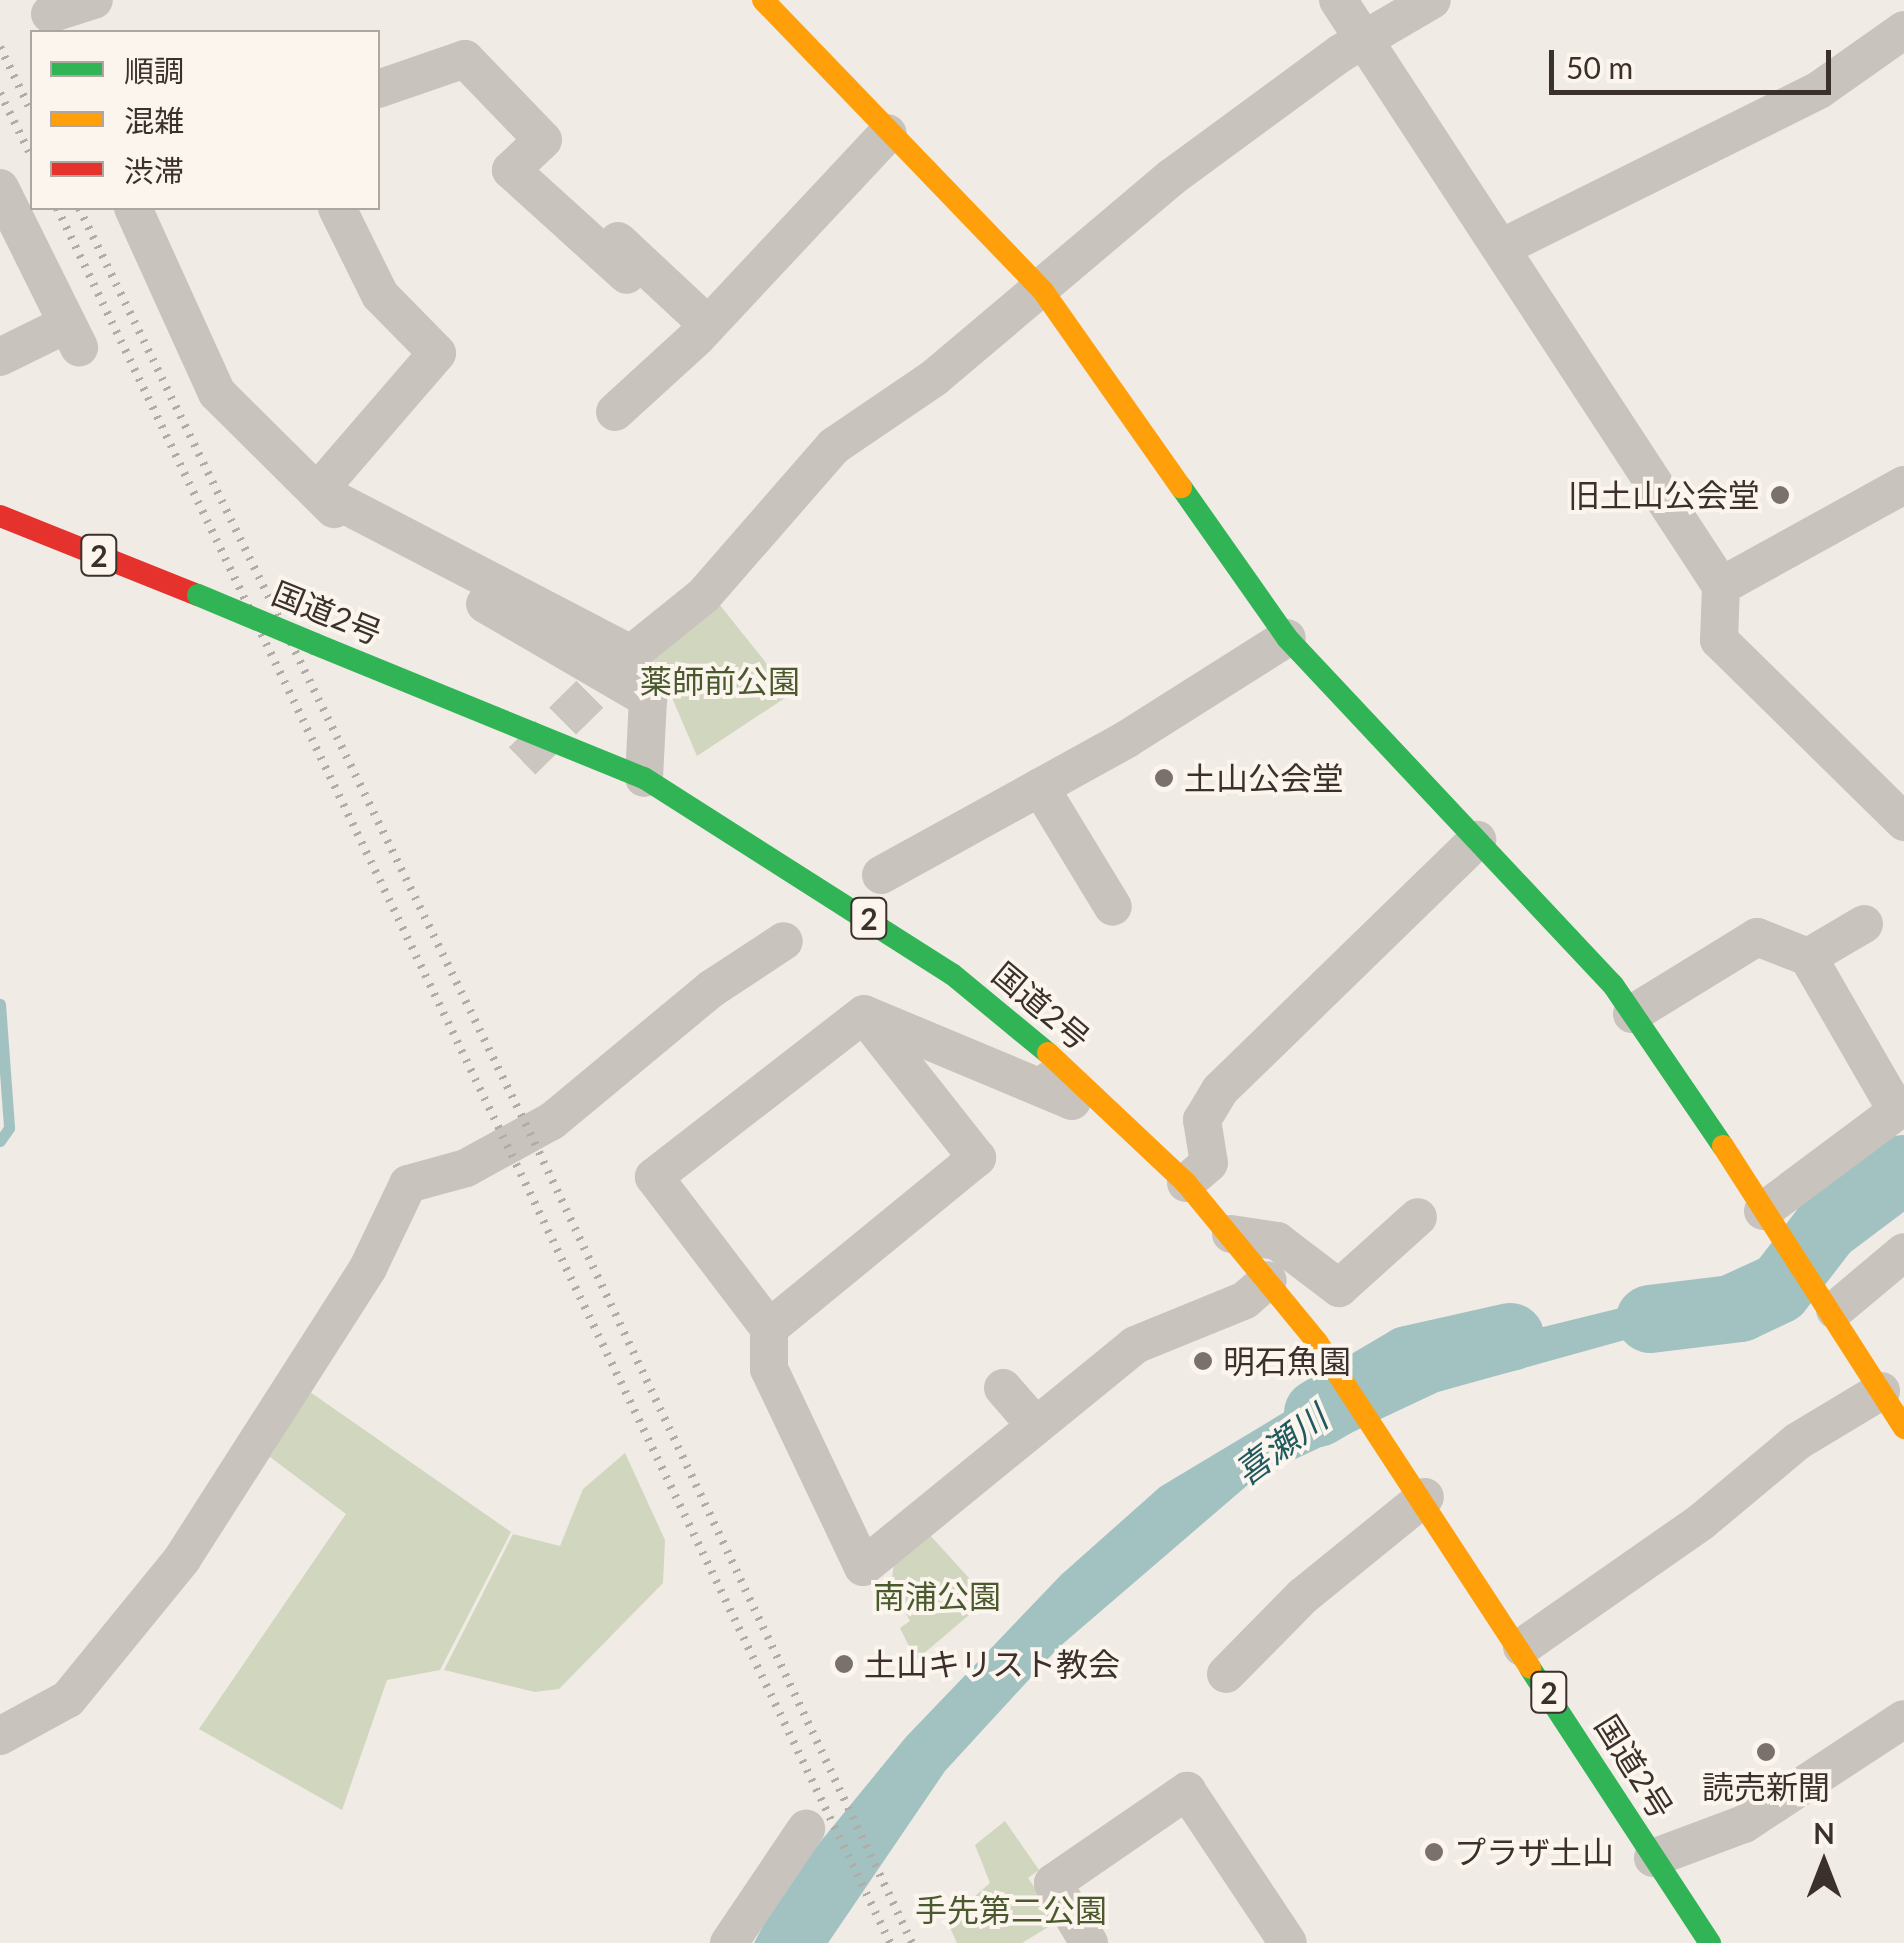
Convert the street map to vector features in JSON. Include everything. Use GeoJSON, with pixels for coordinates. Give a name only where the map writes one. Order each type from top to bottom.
{"type":"FeatureCollection","features":[{"type":"Feature","properties":{"kind":"main road"},"geometry":{"type":"LineString","coordinates":[[764,0],[1042,291],[1287,638],[1477,840],[1632,1014],[1831,1305],[1904,1428]]}},
{"type":"Feature","properties":{"kind":"main road","name":"国道2号"},"geometry":{"type":"LineString","coordinates":[[0,516],[644,778],[913,947],[1076,1076],[1186,1183],[1317,1342],[1425,1497],[1710,1943]]}},
{"type":"Feature","properties":{"kind":"street"},"geometry":{"type":"LineString","coordinates":[[50,16],[94,0]]}},
{"type":"Feature","properties":{"kind":"street"},"geometry":{"type":"LineString","coordinates":[[1338,0],[1720,586],[1719,640],[1904,822]]}},
{"type":"Feature","properties":{"kind":"street"},"geometry":{"type":"LineString","coordinates":[[318,491],[631,654],[704,595],[834,446],[1042,291],[1172,177],[1366,39],[1432,0]]}},
{"type":"Feature","properties":{"kind":"street"},"geometry":{"type":"LineString","coordinates":[[1502,247],[1819,90],[1904,30]]}},
{"type":"Feature","properties":{"kind":"street"},"geometry":{"type":"LineString","coordinates":[[380,88],[465,59],[543,140],[511,170],[627,274]]}},
{"type":"Feature","properties":{"kind":"street"},"geometry":{"type":"LineString","coordinates":[[615,412],[708,325],[888,134]]}},
{"type":"Feature","properties":{"kind":"street"},"geometry":{"type":"LineString","coordinates":[[0,188],[73,336],[0,357]]}},
{"type":"Feature","properties":{"kind":"street"},"geometry":{"type":"LineString","coordinates":[[134,210],[217,392],[349,526],[648,699],[644,778]]}},
{"type":"Feature","properties":{"kind":"street"},"geometry":{"type":"LineString","coordinates":[[318,491],[436,353],[380,295],[339,210]]}},
{"type":"Feature","properties":{"kind":"street"},"geometry":{"type":"LineString","coordinates":[[599,224],[708,325]]}},
{"type":"Feature","properties":{"kind":"street"},"geometry":{"type":"LineString","coordinates":[[1720,586],[1904,486]]}},
{"type":"Feature","properties":{"kind":"street"},"geometry":{"type":"LineString","coordinates":[[881,875],[1040,787],[1287,638]]}},
{"type":"Feature","properties":{"kind":"street"},"geometry":{"type":"LineString","coordinates":[[1040,787],[1113,907]]}},
{"type":"Feature","properties":{"kind":"street"},"geometry":{"type":"LineString","coordinates":[[1186,1183],[1209,1163],[1202,1120],[1220,1090],[1477,840]]}},
{"type":"Feature","properties":{"kind":"street"},"geometry":{"type":"LineString","coordinates":[[1808,957],[1864,924]]}},
{"type":"Feature","properties":{"kind":"street"},"geometry":{"type":"LineString","coordinates":[[1632,1014],[1758,937],[1808,957],[1901,1108],[1766,1214]]}},
{"type":"Feature","properties":{"kind":"street"},"geometry":{"type":"LineString","coordinates":[[0,1736],[68,1699],[170,1574],[304,1374],[408,1184],[466,1168],[552,1121],[710,989],[784,942]]}},
{"type":"Feature","properties":{"kind":"street"},"geometry":{"type":"LineString","coordinates":[[864,1014],[1072,1102],[913,947]]}},
{"type":"Feature","properties":{"kind":"street"},"geometry":{"type":"LineString","coordinates":[[864,1014],[654,1178],[769,1328],[768,1369],[864,1567],[1135,1345],[1245,1300],[1268,1280]]}},
{"type":"Feature","properties":{"kind":"street"},"geometry":{"type":"LineString","coordinates":[[769,1328],[977,1158],[864,1014]]}},
{"type":"Feature","properties":{"kind":"street"},"geometry":{"type":"LineString","coordinates":[[1231,1234],[1277,1241],[1340,1288],[1418,1217]]}},
{"type":"Feature","properties":{"kind":"street"},"geometry":{"type":"LineString","coordinates":[[1831,1305],[1904,1252]]}},
{"type":"Feature","properties":{"kind":"street"},"geometry":{"type":"LineString","coordinates":[[1003,1388],[1036,1426]]}},
{"type":"Feature","properties":{"kind":"street"},"geometry":{"type":"LineString","coordinates":[[1522,1647],[1702,1522],[1798,1441],[1881,1391]]}},
{"type":"Feature","properties":{"kind":"street"},"geometry":{"type":"LineString","coordinates":[[1226,1674],[1303,1596],[1425,1497]]}},
{"type":"Feature","properties":{"kind":"street"},"geometry":{"type":"LineString","coordinates":[[1653,1858],[1744,1824],[1904,1720]]}},
{"type":"Feature","properties":{"kind":"street"},"geometry":{"type":"LineString","coordinates":[[1089,1943],[1053,1882],[1186,1791],[1288,1943]]}},
{"type":"Feature","properties":{"kind":"street"},"geometry":{"type":"LineString","coordinates":[[728,1943],[806,1829]]}},
{"type":"Feature","properties":{"kind":"green space","name":"薬師前公園"},"geometry":{"type":"Polygon","coordinates":[[[711,594],[791,694],[697,756],[667,686],[631,662],[711,594]]]}},
{"type":"Feature","properties":{"kind":"green space"},"geometry":{"type":"Polygon","coordinates":[[[310,1392],[511,1532],[440,1670],[387,1680],[342,1810],[199,1729],[346,1514],[270,1457],[310,1392]]]}},
{"type":"Feature","properties":{"kind":"green space"},"geometry":{"type":"Polygon","coordinates":[[[625,1453],[665,1540],[663,1583],[559,1689],[535,1692],[444,1670],[513,1534],[560,1546],[583,1489],[625,1453]]]}},
{"type":"Feature","properties":{"kind":"green space","name":"南浦公園"},"geometry":{"type":"Polygon","coordinates":[[[928,1533],[988,1599],[916,1660],[900,1628],[910,1621],[891,1586],[894,1563],[928,1533]]]}},
{"type":"Feature","properties":{"kind":"green space","name":"手先第二公園"},"geometry":{"type":"Polygon","coordinates":[[[1005,1821],[1039,1870],[1028,1878],[1058,1921],[1022,1943],[957,1943],[947,1921],[990,1883],[975,1845],[1005,1821]]]}},
{"type":"Feature","properties":{"kind":"water"},"geometry":{"type":"Polygon","coordinates":[[[1904,1169],[1904,1193],[1808,1252],[1740,1308],[1438,1392],[1257,1477],[1058,1648],[945,1771],[828,1943],[754,1943],[785,1885],[906,1737],[1061,1575],[1160,1487],[1288,1410],[1422,1357],[1689,1291],[1826,1228],[1904,1169]]]}},
{"type":"Feature","properties":{"kind":"waterway"},"geometry":{"type":"LineString","coordinates":[[0,1004],[9,1128],[0,1141]]}},
{"type":"Feature","properties":{"kind":"waterway","name":"喜瀬川"},"geometry":{"type":"LineString","coordinates":[[1650,1319],[1740,1308],[1778,1290],[1826,1228],[1904,1169]]}},
{"type":"Feature","properties":{"kind":"waterway","name":"喜瀬川"},"geometry":{"type":"LineString","coordinates":[[1318,1413],[1408,1360],[1510,1337]]}},
{"type":"Feature","properties":{"kind":"tunnel"},"geometry":{"type":"LineString","coordinates":[[522,761],[630,655]]}},
{"type":"Feature","properties":{"kind":"railway"},"geometry":{"type":"LineString","coordinates":[[0,47],[30,109]]}},
{"type":"Feature","properties":{"kind":"railway"},"geometry":{"type":"LineString","coordinates":[[0,93],[30,154]]}},
{"type":"Feature","properties":{"kind":"railway"},"geometry":{"type":"LineString","coordinates":[[58,210],[890,1943]]}},
{"type":"Feature","properties":{"kind":"railway"},"geometry":{"type":"LineString","coordinates":[[80,210],[530,1133],[912,1943]]}},
{"type":"Feature","properties":{"kind":"traffic: fast"},"geometry":{"type":"LineString","coordinates":[[1181,487],[1287,638],[1613,985],[1723,1146]]}},
{"type":"Feature","properties":{"kind":"traffic: fast"},"geometry":{"type":"LineString","coordinates":[[198,595],[315,644]]}},
{"type":"Feature","properties":{"kind":"traffic: fast"},"geometry":{"type":"LineString","coordinates":[[315,644],[644,778],[952,974],[1048,1053]]}},
{"type":"Feature","properties":{"kind":"traffic: fast"},"geometry":{"type":"LineString","coordinates":[[1530,1668],[1710,1943]]}},
{"type":"Feature","properties":{"kind":"traffic: slow"},"geometry":{"type":"LineString","coordinates":[[763,0],[1043,291],[1181,487]]}},
{"type":"Feature","properties":{"kind":"traffic: slow"},"geometry":{"type":"LineString","coordinates":[[1048,1053],[1186,1183],[1317,1342],[1530,1668]]}},
{"type":"Feature","properties":{"kind":"traffic: slow"},"geometry":{"type":"LineString","coordinates":[[1723,1146],[1904,1428]]}},
{"type":"Feature","properties":{"kind":"traffic: jam"},"geometry":{"type":"LineString","coordinates":[[0,516],[198,595]]}},
{"type":"Feature","properties":{"kind":"place","name":"旧土山公会堂"},"geometry":{"type":"Point","coordinates":[1780,495]}},
{"type":"Feature","properties":{"kind":"place","name":"土山公会堂"},"geometry":{"type":"Point","coordinates":[1164,778]}},
{"type":"Feature","properties":{"kind":"place","name":"明石魚園"},"geometry":{"type":"Point","coordinates":[1203,1361]}},
{"type":"Feature","properties":{"kind":"place","name":"土山キリスト教会"},"geometry":{"type":"Point","coordinates":[844,1664]}},
{"type":"Feature","properties":{"kind":"place","name":"読売新聞"},"geometry":{"type":"Point","coordinates":[1766,1752]}},
{"type":"Feature","properties":{"kind":"place","name":"プラザ土山"},"geometry":{"type":"Point","coordinates":[1434,1852]}}]}
